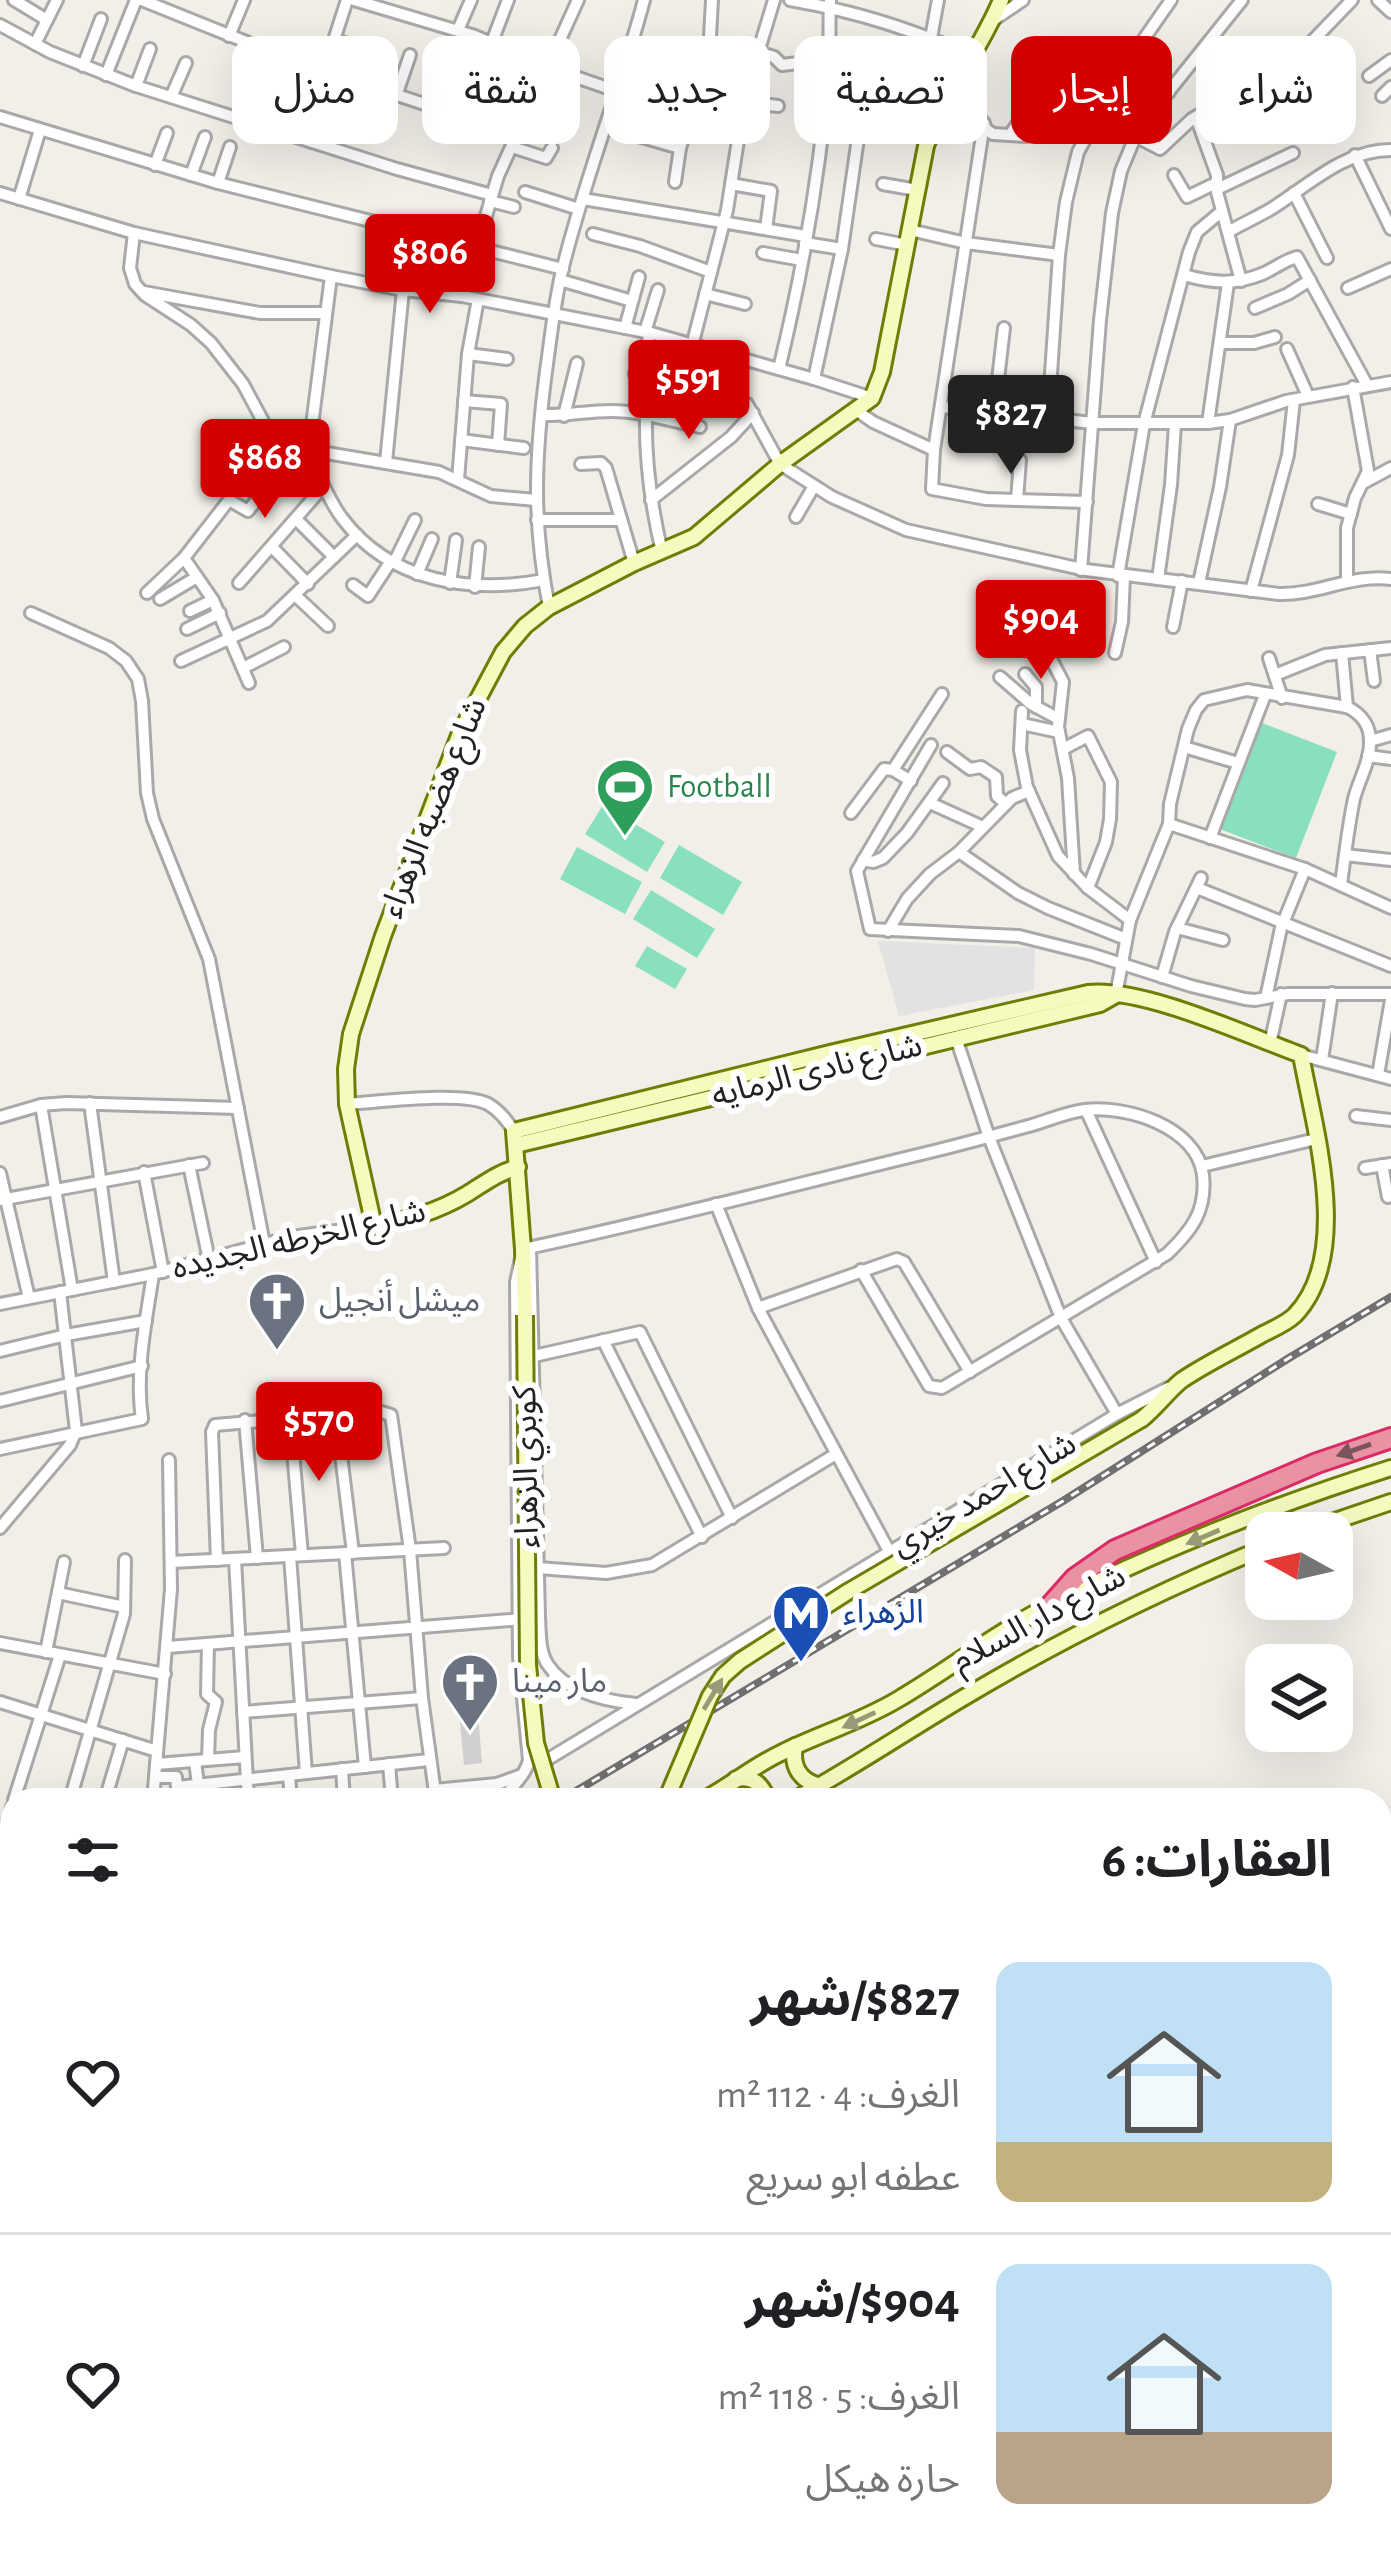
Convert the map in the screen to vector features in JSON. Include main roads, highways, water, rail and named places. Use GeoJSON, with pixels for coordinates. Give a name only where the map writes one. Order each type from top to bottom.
{"type":"FeatureCollection","features":[{"type":"Feature","properties":{"kind":"highway"},"geometry":{"type":"LineString","coordinates":[[1051,1605],[1075,1578],[1115,1550],[1317,1463],[1391,1438]]}},
{"type":"Feature","properties":{"kind":"main road","name":"شارع هضبه الزهراء"},"geometry":{"type":"LineString","coordinates":[[374,1226],[347,1104],[351,1034],[460,733],[503,652],[525,626],[549,607],[694,536],[780,464],[872,398],[882,372],[926,146],[1001,0]]}},
{"type":"Feature","properties":{"kind":"main road","name":"شارع نادى الرمايه"},"geometry":{"type":"LineString","coordinates":[[515,1138],[830,1053],[1095,992],[1164,1005],[1301,1055]]}},
{"type":"Feature","properties":{"kind":"main road","name":"شارع نادى الرمايه"},"geometry":{"type":"LineString","coordinates":[[515,1138],[1100,1004],[1116,994]]}},
{"type":"Feature","properties":{"kind":"main road","name":"شارع احمد خيري"},"geometry":{"type":"LineString","coordinates":[[670,1788],[710,1696],[740,1660],[1142,1419],[1178,1383],[1294,1316],[1323,1257],[1327,1232],[1323,1175],[1301,1055]]}},
{"type":"Feature","properties":{"kind":"main road","name":"كوبري الزهراء"},"geometry":{"type":"LineString","coordinates":[[515,1138],[527,1249],[528,1665],[536,1743],[550,1788]]}},
{"type":"Feature","properties":{"kind":"main road","name":"شارع الخرطه الجديده"},"geometry":{"type":"LineString","coordinates":[[374,1226],[439,1209],[496,1174],[518,1167]]}},
{"type":"Feature","properties":{"kind":"main road","name":"شارع دار السلام"},"geometry":{"type":"LineString","coordinates":[[722,1788],[795,1746],[899,1699],[963,1655],[1051,1605],[1242,1521],[1391,1468]]}},
{"type":"Feature","properties":{"kind":"main road"},"geometry":{"type":"LineString","coordinates":[[1353,1515],[1391,1502]]}},
{"type":"Feature","properties":{"kind":"main road","name":"شارع دار السلام"},"geometry":{"type":"LineString","coordinates":[[816,1788],[1068,1639],[1245,1556]]}},
{"type":"Feature","properties":{"kind":"main road"},"geometry":{"type":"LineString","coordinates":[[795,1746],[799,1774],[820,1786]]}},
{"type":"Feature","properties":{"kind":"main road"},"geometry":{"type":"LineString","coordinates":[[736,1779],[747,1778],[760,1788]]}},
{"type":"Feature","properties":{"kind":"railway"},"geometry":{"type":"LineString","coordinates":[[581,1788],[1063,1501],[1391,1297]]}},
{"type":"Feature","properties":{"kind":"place","name":"Football"},"geometry":{"type":"Point","coordinates":[625,838]}},
{"type":"Feature","properties":{"kind":"place","name":"ميشل أنجيل"},"geometry":{"type":"Point","coordinates":[277,1352]}},
{"type":"Feature","properties":{"kind":"place","name":"الزهراء"},"geometry":{"type":"Point","coordinates":[801,1664]}},
{"type":"Feature","properties":{"kind":"place","name":"مار مينا"},"geometry":{"type":"Point","coordinates":[470,1733]}}]}
